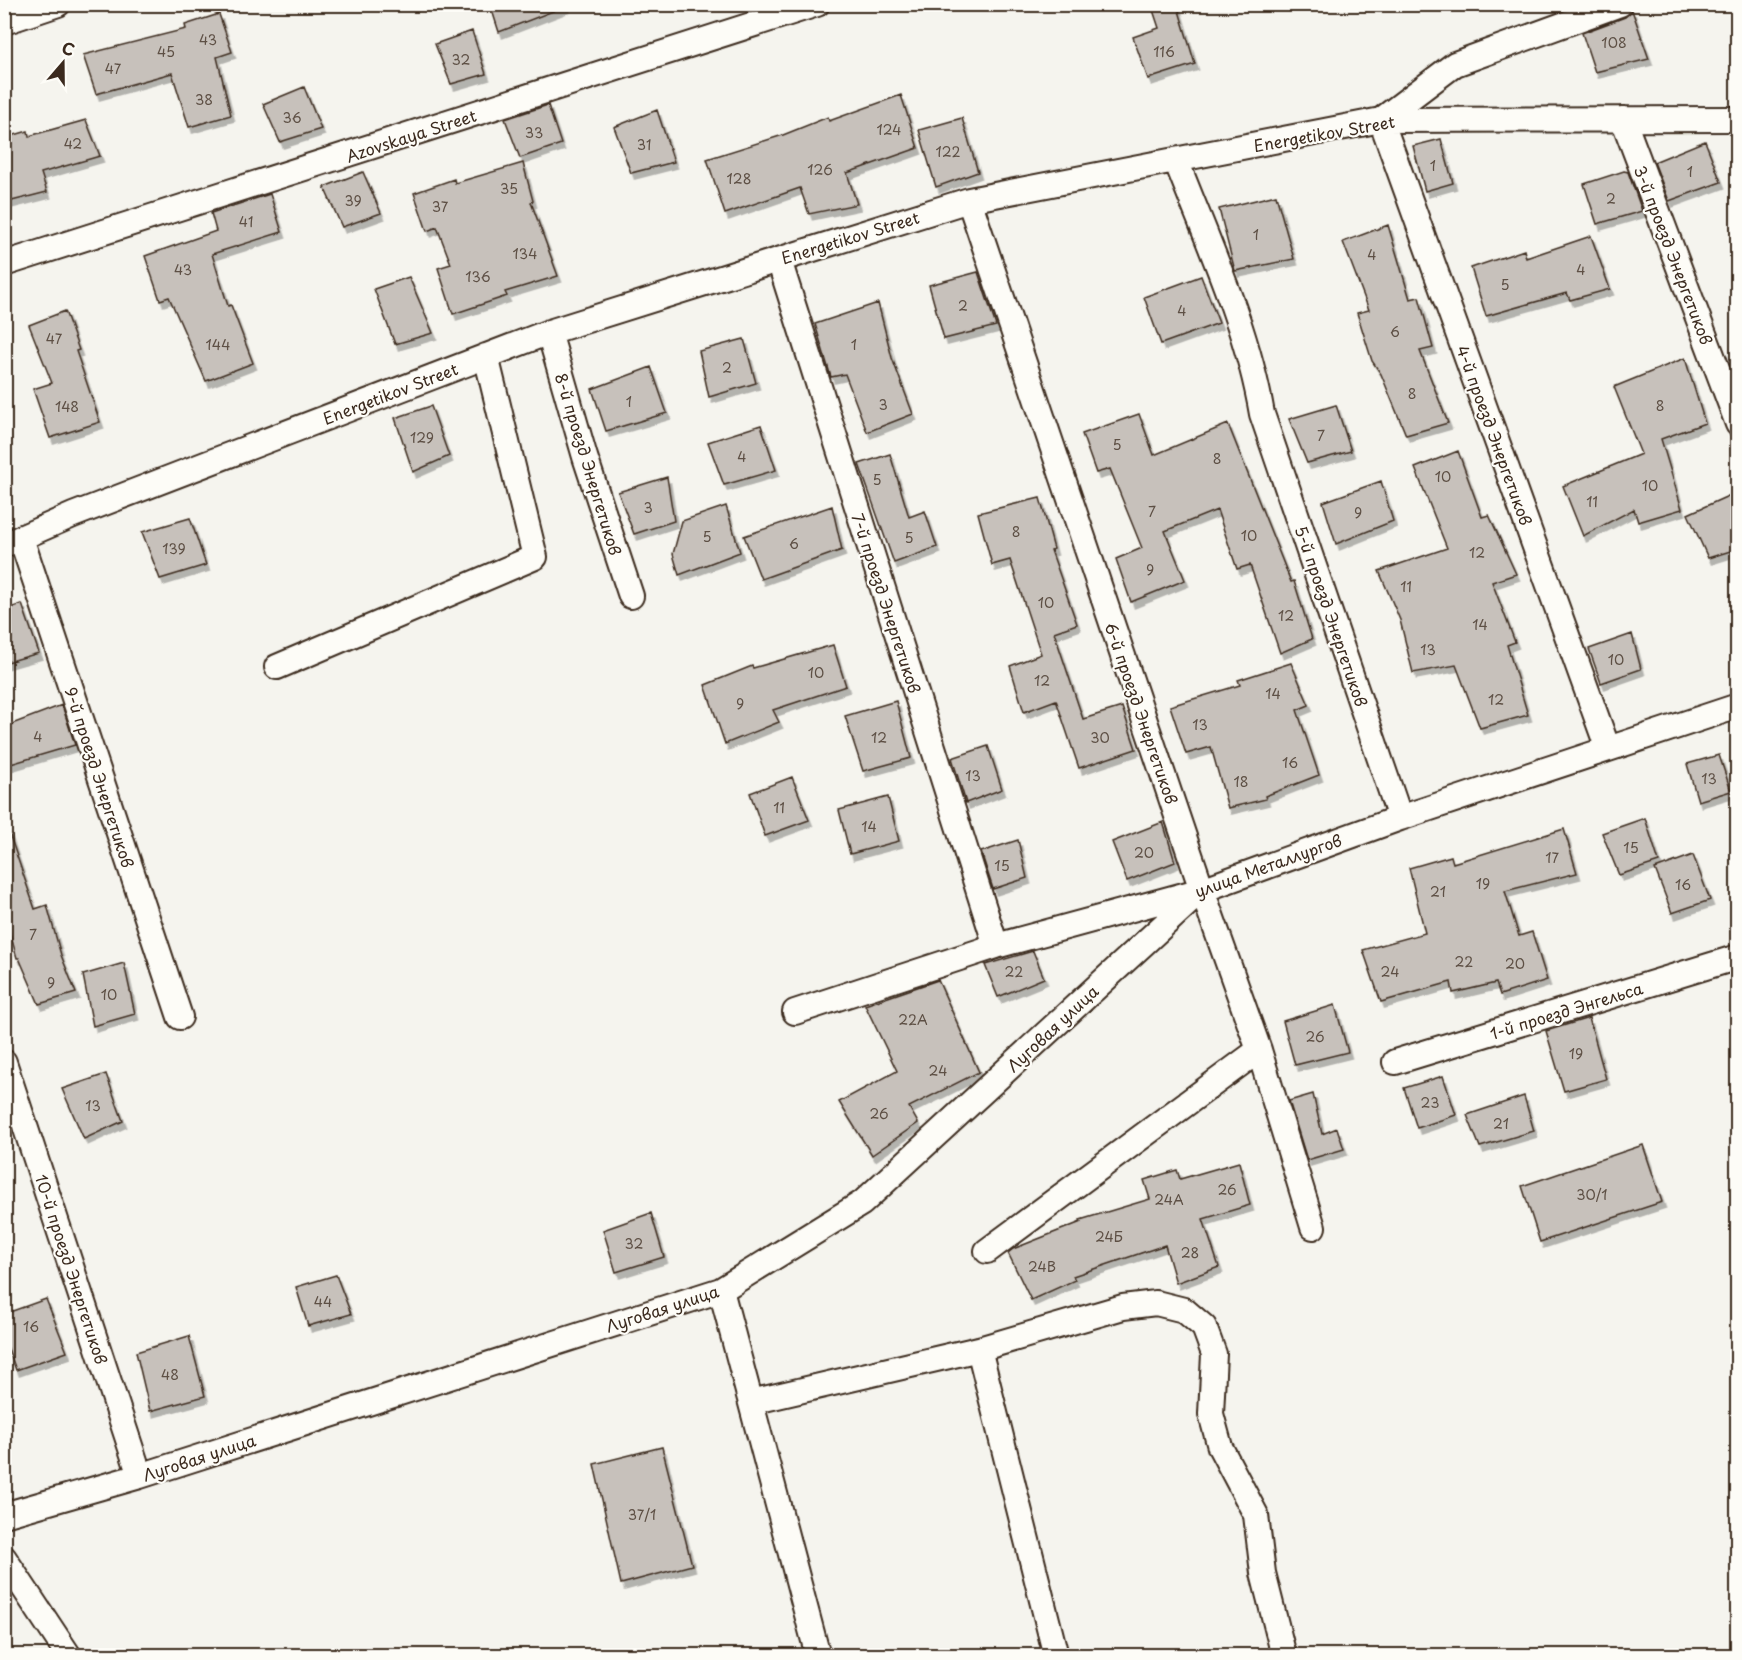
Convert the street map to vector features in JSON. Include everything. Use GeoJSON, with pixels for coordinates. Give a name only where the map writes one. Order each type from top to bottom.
{"type":"FeatureCollection","features":[{"type":"Feature","properties":{"kind":"street"},"geometry":{"type":"LineString","coordinates":[[4,22],[58,4]]}},
{"type":"Feature","properties":{"kind":"street","name":"Azovskaya Street"},"geometry":{"type":"LineString","coordinates":[[4,264],[817,4]]}},
{"type":"Feature","properties":{"kind":"street"},"geometry":{"type":"LineString","coordinates":[[1381,120],[1455,63],[1620,4]]}},
{"type":"Feature","properties":{"kind":"street","name":"3-й проезд Энергетиков"},"geometry":{"type":"LineString","coordinates":[[1623,119],[1737,424]]}},
{"type":"Feature","properties":{"kind":"street","name":"Energetikov Street"},"geometry":{"type":"LineString","coordinates":[[13,541],[73,515],[549,332],[969,200],[1381,120],[1737,119]]}},
{"type":"Feature","properties":{"kind":"street","name":"4-й проезд Энергетиков"},"geometry":{"type":"LineString","coordinates":[[1381,120],[1608,749]]}},
{"type":"Feature","properties":{"kind":"street","name":"5-й проезд Энергетиков"},"geometry":{"type":"LineString","coordinates":[[1176,160],[1243,334],[1255,372],[1263,414],[1400,818]]}},
{"type":"Feature","properties":{"kind":"street","name":"6-й проезд Энергетиков"},"geometry":{"type":"LineString","coordinates":[[969,200],[1202,890],[1259,1050],[1313,1227]]}},
{"type":"Feature","properties":{"kind":"street","name":"7-й проезд Энергетиков"},"geometry":{"type":"LineString","coordinates":[[779,260],[996,946]]}},
{"type":"Feature","properties":{"kind":"street","name":"8-й проезд Энергетиков"},"geometry":{"type":"LineString","coordinates":[[549,332],[585,457],[631,596]]}},
{"type":"Feature","properties":{"kind":"street"},"geometry":{"type":"LineString","coordinates":[[277,667],[535,556],[486,356]]}},
{"type":"Feature","properties":{"kind":"street","name":"9-й проезд Энергетиков"},"geometry":{"type":"LineString","coordinates":[[13,541],[180,1017]]}},
{"type":"Feature","properties":{"kind":"street","name":"улица Металлургов"},"geometry":{"type":"LineString","coordinates":[[795,1012],[996,946],[1202,890],[1400,818],[1737,706]]}},
{"type":"Feature","properties":{"kind":"street","name":"Луговая улица"},"geometry":{"type":"LineString","coordinates":[[4,1515],[140,1476],[721,1290],[862,1203],[1202,890]]}},
{"type":"Feature","properties":{"kind":"street","name":"1-й проезд Энгельса"},"geometry":{"type":"LineString","coordinates":[[1395,1062],[1737,957]]}},
{"type":"Feature","properties":{"kind":"street"},"geometry":{"type":"LineString","coordinates":[[987,1251],[1259,1050]]}},
{"type":"Feature","properties":{"kind":"street","name":"10-й проезд Энергетиков"},"geometry":{"type":"LineString","coordinates":[[4,1062],[140,1476]]}},
{"type":"Feature","properties":{"kind":"street"},"geometry":{"type":"LineString","coordinates":[[721,1290],[818,1656]]}},
{"type":"Feature","properties":{"kind":"street"},"geometry":{"type":"LineString","coordinates":[[751,1402],[979,1349],[1123,1308],[1156,1303],[1184,1311],[1204,1327],[1214,1354],[1211,1414],[1220,1447],[1256,1515],[1263,1573],[1284,1656]]}},
{"type":"Feature","properties":{"kind":"street"},"geometry":{"type":"LineString","coordinates":[[979,1349],[1056,1656]]}},
{"type":"Feature","properties":{"kind":"street"},"geometry":{"type":"LineString","coordinates":[[4,1558],[69,1656]]}},
{"type":"Feature","properties":{"kind":"building"},"geometry":{"type":"Polygon","coordinates":[[[490,4],[566,4],[566,6],[499,32],[490,4]]]}},
{"type":"Feature","properties":{"kind":"building"},"geometry":{"type":"Polygon","coordinates":[[[1151,4],[1177,4],[1195,64],[1148,79],[1133,37],[1159,28],[1151,4]]]}},
{"type":"Feature","properties":{"kind":"building"},"geometry":{"type":"Polygon","coordinates":[[[1632,10],[1649,59],[1595,72],[1582,33],[1625,17],[1632,10]]]}},
{"type":"Feature","properties":{"kind":"building"},"geometry":{"type":"Polygon","coordinates":[[[219,14],[232,52],[217,57],[231,115],[189,127],[172,73],[96,94],[83,55],[186,29],[185,25],[219,14]]]}},
{"type":"Feature","properties":{"kind":"building"},"geometry":{"type":"Polygon","coordinates":[[[472,31],[486,74],[451,84],[435,44],[472,31]]]}},
{"type":"Feature","properties":{"kind":"building"},"geometry":{"type":"Polygon","coordinates":[[[304,87],[321,129],[280,142],[263,104],[304,87]]]}},
{"type":"Feature","properties":{"kind":"building"},"geometry":{"type":"Polygon","coordinates":[[[901,95],[918,148],[847,173],[857,204],[809,214],[800,188],[725,214],[707,159],[783,135],[828,117],[829,121],[901,95]]]}},
{"type":"Feature","properties":{"kind":"building"},"geometry":{"type":"Polygon","coordinates":[[[548,105],[561,144],[520,158],[505,119],[548,105]]]}},
{"type":"Feature","properties":{"kind":"building"},"geometry":{"type":"Polygon","coordinates":[[[657,110],[674,162],[631,173],[614,127],[657,110]]]}},
{"type":"Feature","properties":{"kind":"building"},"geometry":{"type":"Polygon","coordinates":[[[962,118],[978,172],[936,187],[919,130],[962,118]]]}},
{"type":"Feature","properties":{"kind":"building"},"geometry":{"type":"Polygon","coordinates":[[[86,120],[100,156],[41,173],[47,192],[4,203],[4,138],[28,131],[29,136],[86,120]]]}},
{"type":"Feature","properties":{"kind":"building"},"geometry":{"type":"Polygon","coordinates":[[[1441,139],[1453,183],[1425,191],[1413,146],[1441,139]]]}},
{"type":"Feature","properties":{"kind":"building"},"geometry":{"type":"Polygon","coordinates":[[[1705,141],[1721,182],[1669,201],[1654,162],[1705,141]]]}},
{"type":"Feature","properties":{"kind":"building"},"geometry":{"type":"Polygon","coordinates":[[[523,163],[533,201],[531,202],[558,276],[505,292],[507,296],[453,314],[438,268],[451,264],[437,227],[427,231],[414,193],[454,179],[455,183],[523,163]]]}},
{"type":"Feature","properties":{"kind":"building"},"geometry":{"type":"Polygon","coordinates":[[[1624,171],[1628,172],[1642,211],[1597,224],[1584,184],[1624,171]]]}},
{"type":"Feature","properties":{"kind":"building"},"geometry":{"type":"Polygon","coordinates":[[[363,172],[381,213],[342,227],[324,187],[363,172]]]}},
{"type":"Feature","properties":{"kind":"building"},"geometry":{"type":"Polygon","coordinates":[[[270,194],[282,232],[212,254],[228,306],[231,305],[253,363],[206,381],[169,297],[160,300],[145,256],[216,231],[211,213],[270,194]]]}},
{"type":"Feature","properties":{"kind":"building"},"geometry":{"type":"Polygon","coordinates":[[[1276,195],[1294,259],[1235,271],[1219,209],[1276,195]]]}},
{"type":"Feature","properties":{"kind":"building"},"geometry":{"type":"Polygon","coordinates":[[[1388,225],[1410,299],[1419,297],[1433,348],[1420,351],[1448,423],[1406,435],[1381,374],[1372,361],[1357,313],[1369,310],[1343,242],[1388,225]]]}},
{"type":"Feature","properties":{"kind":"building"},"geometry":{"type":"Polygon","coordinates":[[[1591,236],[1610,289],[1570,300],[1567,293],[1486,316],[1471,268],[1524,250],[1526,258],[1591,236]]]}},
{"type":"Feature","properties":{"kind":"building"},"geometry":{"type":"Polygon","coordinates":[[[978,272],[996,326],[944,339],[929,285],[978,272]]]}},
{"type":"Feature","properties":{"kind":"building"},"geometry":{"type":"Polygon","coordinates":[[[1201,276],[1219,323],[1161,344],[1144,297],[1201,276]]]}},
{"type":"Feature","properties":{"kind":"building"},"geometry":{"type":"Polygon","coordinates":[[[409,277],[433,333],[395,344],[374,289],[409,277]]]}},
{"type":"Feature","properties":{"kind":"building"},"geometry":{"type":"Polygon","coordinates":[[[878,303],[892,358],[913,414],[867,432],[845,374],[831,377],[815,324],[878,303]]]}},
{"type":"Feature","properties":{"kind":"building"},"geometry":{"type":"Polygon","coordinates":[[[65,311],[100,422],[50,438],[33,389],[52,383],[29,325],[65,311]]]}},
{"type":"Feature","properties":{"kind":"building"},"geometry":{"type":"Polygon","coordinates":[[[744,339],[756,383],[709,397],[699,351],[744,339]]]}},
{"type":"Feature","properties":{"kind":"building"},"geometry":{"type":"Polygon","coordinates":[[[1685,358],[1705,423],[1661,439],[1682,509],[1638,522],[1634,509],[1583,536],[1563,486],[1641,454],[1614,387],[1685,358]]]}},
{"type":"Feature","properties":{"kind":"building"},"geometry":{"type":"Polygon","coordinates":[[[651,367],[667,413],[606,431],[592,389],[651,367]]]}},
{"type":"Feature","properties":{"kind":"building"},"geometry":{"type":"Polygon","coordinates":[[[1336,405],[1351,451],[1307,463],[1289,419],[1336,405]]]}},
{"type":"Feature","properties":{"kind":"building"},"geometry":{"type":"Polygon","coordinates":[[[431,406],[449,456],[413,472],[395,418],[431,406]]]}},
{"type":"Feature","properties":{"kind":"building"},"geometry":{"type":"Polygon","coordinates":[[[1139,414],[1154,455],[1228,424],[1291,582],[1294,581],[1312,639],[1280,653],[1250,565],[1237,569],[1217,510],[1165,531],[1185,580],[1131,602],[1116,559],[1142,548],[1110,469],[1096,473],[1082,434],[1139,414]]]}},
{"type":"Feature","properties":{"kind":"building"},"geometry":{"type":"Polygon","coordinates":[[[761,425],[776,470],[724,485],[708,442],[761,425]]]}},
{"type":"Feature","properties":{"kind":"building"},"geometry":{"type":"Polygon","coordinates":[[[1458,451],[1482,517],[1489,515],[1516,574],[1492,582],[1515,642],[1507,645],[1528,715],[1480,728],[1456,665],[1413,673],[1400,620],[1379,571],[1447,548],[1415,468],[1458,451]]]}},
{"type":"Feature","properties":{"kind":"building"},"geometry":{"type":"Polygon","coordinates":[[[890,454],[909,517],[925,511],[937,547],[894,563],[859,464],[890,454]]]}},
{"type":"Feature","properties":{"kind":"building"},"geometry":{"type":"Polygon","coordinates":[[[667,477],[674,521],[634,534],[618,492],[667,477]]]}},
{"type":"Feature","properties":{"kind":"building"},"geometry":{"type":"Polygon","coordinates":[[[1381,481],[1393,521],[1336,544],[1323,502],[1381,481]]]}},
{"type":"Feature","properties":{"kind":"building"},"geometry":{"type":"Polygon","coordinates":[[[1737,492],[1737,549],[1708,558],[1688,514],[1737,492]]]}},
{"type":"Feature","properties":{"kind":"building"},"geometry":{"type":"Polygon","coordinates":[[[1040,498],[1054,549],[1051,550],[1077,624],[1054,632],[1083,719],[1122,707],[1136,749],[1079,768],[1056,700],[1024,712],[1010,666],[1041,654],[1010,560],[992,565],[978,513],[1040,498]]]}},
{"type":"Feature","properties":{"kind":"building"},"geometry":{"type":"Polygon","coordinates":[[[726,506],[740,552],[679,575],[673,554],[682,521],[726,506]]]}},
{"type":"Feature","properties":{"kind":"building"},"geometry":{"type":"Polygon","coordinates":[[[832,506],[842,550],[761,579],[744,536],[832,506]]]}},
{"type":"Feature","properties":{"kind":"building"},"geometry":{"type":"Polygon","coordinates":[[[190,518],[206,565],[160,579],[142,532],[190,518]]]}},
{"type":"Feature","properties":{"kind":"building"},"geometry":{"type":"Polygon","coordinates":[[[22,604],[39,653],[4,663],[4,610],[22,604]]]}},
{"type":"Feature","properties":{"kind":"building"},"geometry":{"type":"Polygon","coordinates":[[[1632,634],[1641,669],[1601,683],[1589,649],[1632,634]]]}},
{"type":"Feature","properties":{"kind":"building"},"geometry":{"type":"Polygon","coordinates":[[[833,645],[846,686],[773,710],[779,722],[725,744],[705,685],[752,666],[753,668],[833,645]]]}},
{"type":"Feature","properties":{"kind":"building"},"geometry":{"type":"Polygon","coordinates":[[[1291,663],[1309,705],[1297,710],[1319,775],[1265,796],[1266,799],[1228,808],[1211,747],[1186,754],[1170,706],[1240,685],[1238,680],[1291,663]]]}},
{"type":"Feature","properties":{"kind":"building"},"geometry":{"type":"Polygon","coordinates":[[[896,701],[911,758],[863,771],[845,716],[896,701]]]}},
{"type":"Feature","properties":{"kind":"building"},"geometry":{"type":"Polygon","coordinates":[[[62,705],[75,745],[4,766],[4,727],[62,705]]]}},
{"type":"Feature","properties":{"kind":"building"},"geometry":{"type":"Polygon","coordinates":[[[988,746],[1002,789],[966,803],[952,758],[988,746]]]}},
{"type":"Feature","properties":{"kind":"building"},"geometry":{"type":"Polygon","coordinates":[[[1719,755],[1731,791],[1698,801],[1687,764],[1719,755]]]}},
{"type":"Feature","properties":{"kind":"building"},"geometry":{"type":"Polygon","coordinates":[[[792,777],[809,820],[765,836],[750,793],[792,777]]]}},
{"type":"Feature","properties":{"kind":"building"},"geometry":{"type":"Polygon","coordinates":[[[888,797],[899,841],[850,854],[839,810],[888,797]]]}},
{"type":"Feature","properties":{"kind":"building"},"geometry":{"type":"Polygon","coordinates":[[[1645,818],[1659,862],[1619,875],[1602,833],[1645,818]]]}},
{"type":"Feature","properties":{"kind":"building"},"geometry":{"type":"Polygon","coordinates":[[[1163,822],[1175,862],[1127,881],[1112,842],[1163,822]]]}},
{"type":"Feature","properties":{"kind":"building"},"geometry":{"type":"Polygon","coordinates":[[[1564,829],[1577,873],[1505,891],[1519,936],[1532,932],[1547,980],[1500,995],[1496,983],[1453,993],[1451,982],[1381,1002],[1363,950],[1425,933],[1409,868],[1451,856],[1453,863],[1564,829]]]}},
{"type":"Feature","properties":{"kind":"building"},"geometry":{"type":"Polygon","coordinates":[[[4,830],[8,830],[35,909],[47,905],[61,955],[76,993],[39,1004],[19,958],[17,958],[4,912],[4,830]]]}},
{"type":"Feature","properties":{"kind":"building"},"geometry":{"type":"Polygon","coordinates":[[[1018,840],[1027,878],[993,889],[981,852],[1018,840]]]}},
{"type":"Feature","properties":{"kind":"building"},"geometry":{"type":"Polygon","coordinates":[[[1693,855],[1710,900],[1672,913],[1655,869],[1693,855]]]}},
{"type":"Feature","properties":{"kind":"building"},"geometry":{"type":"Polygon","coordinates":[[[1033,951],[1044,978],[998,997],[985,965],[1033,951]]]}},
{"type":"Feature","properties":{"kind":"building"},"geometry":{"type":"Polygon","coordinates":[[[124,963],[135,1014],[93,1026],[83,975],[124,963]]]}},
{"type":"Feature","properties":{"kind":"building"},"geometry":{"type":"Polygon","coordinates":[[[938,980],[979,1072],[909,1107],[918,1123],[872,1155],[839,1102],[897,1071],[865,1005],[938,980]]]}},
{"type":"Feature","properties":{"kind":"building"},"geometry":{"type":"Polygon","coordinates":[[[1335,1005],[1348,1052],[1295,1065],[1283,1021],[1335,1005]]]}},
{"type":"Feature","properties":{"kind":"building"},"geometry":{"type":"Polygon","coordinates":[[[1589,1018],[1606,1079],[1564,1091],[1546,1031],[1589,1018]]]}},
{"type":"Feature","properties":{"kind":"building"},"geometry":{"type":"Polygon","coordinates":[[[106,1074],[123,1121],[84,1139],[62,1089],[106,1074]]]}},
{"type":"Feature","properties":{"kind":"building"},"geometry":{"type":"Polygon","coordinates":[[[1443,1076],[1456,1115],[1417,1128],[1404,1088],[1443,1076]]]}},
{"type":"Feature","properties":{"kind":"building"},"geometry":{"type":"Polygon","coordinates":[[[1313,1094],[1322,1134],[1337,1128],[1344,1149],[1307,1160],[1289,1101],[1313,1094]]]}},
{"type":"Feature","properties":{"kind":"building"},"geometry":{"type":"Polygon","coordinates":[[[1524,1096],[1534,1131],[1480,1147],[1467,1115],[1524,1096]]]}},
{"type":"Feature","properties":{"kind":"building"},"geometry":{"type":"Polygon","coordinates":[[[1643,1145],[1662,1202],[1540,1242],[1522,1186],[1643,1145]]]}},
{"type":"Feature","properties":{"kind":"building"},"geometry":{"type":"Polygon","coordinates":[[[1239,1162],[1250,1205],[1203,1219],[1219,1267],[1176,1283],[1165,1245],[1073,1276],[1075,1280],[1031,1300],[1008,1253],[1013,1249],[1081,1222],[1080,1220],[1150,1199],[1144,1180],[1177,1170],[1180,1179],[1239,1162]]]}},
{"type":"Feature","properties":{"kind":"building"},"geometry":{"type":"Polygon","coordinates":[[[651,1213],[664,1257],[616,1272],[603,1230],[651,1213]]]}},
{"type":"Feature","properties":{"kind":"building"},"geometry":{"type":"Polygon","coordinates":[[[336,1275],[351,1314],[308,1326],[296,1287],[336,1275]]]}},
{"type":"Feature","properties":{"kind":"building"},"geometry":{"type":"Polygon","coordinates":[[[46,1299],[67,1352],[16,1370],[4,1338],[4,1314],[46,1299]]]}},
{"type":"Feature","properties":{"kind":"building"},"geometry":{"type":"Polygon","coordinates":[[[189,1336],[205,1396],[150,1411],[136,1352],[189,1336]]]}},
{"type":"Feature","properties":{"kind":"building"},"geometry":{"type":"Polygon","coordinates":[[[662,1447],[692,1565],[621,1584],[594,1464],[662,1447]]]}}]}
